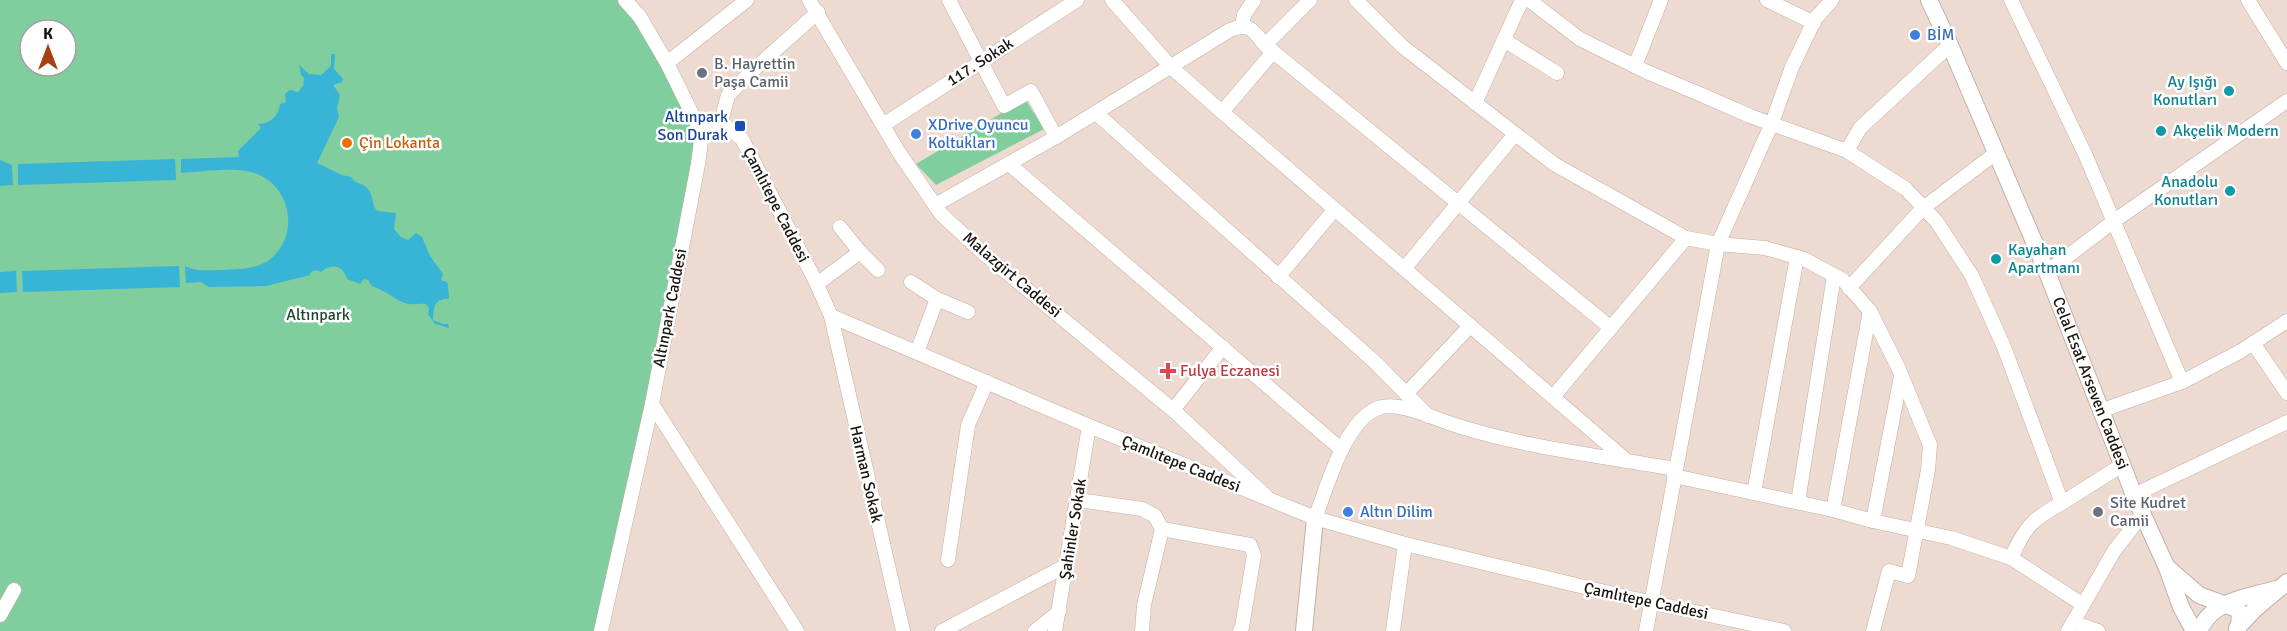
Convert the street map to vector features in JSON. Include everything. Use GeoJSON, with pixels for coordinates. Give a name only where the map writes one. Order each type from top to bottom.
{"type":"FeatureCollection","features":[{"type":"Feature","properties":{"kind":"main road","name":"Celal Esat Arseven Caddesi"},"geometry":{"type":"LineString","coordinates":[[1929,0],[2047,273],[2142,515],[2167,568],[2181,607],[2194,631]]}},
{"type":"Feature","properties":{"kind":"main road"},"geometry":{"type":"LineString","coordinates":[[1304,631],[1315,518]]}},
{"type":"Feature","properties":{"kind":"main road"},"geometry":{"type":"LineString","coordinates":[[2167,568],[2199,595],[2236,609],[2240,613],[2241,629]]}},
{"type":"Feature","properties":{"kind":"main road"},"geometry":{"type":"LineString","coordinates":[[2199,631],[2210,613],[2224,603],[2282,585]]}},
{"type":"Feature","properties":{"kind":"main road"},"geometry":{"type":"LineString","coordinates":[[2241,629],[2282,585]]}},
{"type":"Feature","properties":{"kind":"street","name":"Altınpark Caddesi"},"geometry":{"type":"LineString","coordinates":[[601,631],[652,404],[701,141],[698,126],[667,63],[640,17],[625,0]]}},
{"type":"Feature","properties":{"kind":"street"},"geometry":{"type":"LineString","coordinates":[[667,63],[747,0]]}},
{"type":"Feature","properties":{"kind":"street","name":"Malazgirt Caddesi"},"geometry":{"type":"LineString","coordinates":[[809,0],[883,125],[941,214],[984,253],[1173,410],[1273,502]]}},
{"type":"Feature","properties":{"kind":"street"},"geometry":{"type":"LineString","coordinates":[[948,0],[1004,106],[1031,91],[1056,137]]}},
{"type":"Feature","properties":{"kind":"street","name":"117. Sokak"},"geometry":{"type":"LineString","coordinates":[[883,125],[1077,0]]}},
{"type":"Feature","properties":{"kind":"street"},"geometry":{"type":"LineString","coordinates":[[1112,0],[1171,67],[1626,460]]}},
{"type":"Feature","properties":{"kind":"street"},"geometry":{"type":"LineString","coordinates":[[1242,26],[1244,15],[1254,0]]}},
{"type":"Feature","properties":{"kind":"street"},"geometry":{"type":"LineString","coordinates":[[1222,112],[1269,49],[1310,0]]}},
{"type":"Feature","properties":{"kind":"street"},"geometry":{"type":"LineString","coordinates":[[1356,0],[1402,46],[1554,164],[1686,238],[1718,244],[1765,248],[1797,257],[1843,280],[1870,311],[1930,445],[1928,470],[1908,576],[1889,571],[1873,631]]}},
{"type":"Feature","properties":{"kind":"street"},"geometry":{"type":"LineString","coordinates":[[1475,103],[1522,0]]}},
{"type":"Feature","properties":{"kind":"street"},"geometry":{"type":"LineString","coordinates":[[1529,0],[1580,39],[1635,66],[1772,123],[1847,151],[1906,189],[1937,222],[1972,276],[2004,347],[2062,503]]}},
{"type":"Feature","properties":{"kind":"street"},"geometry":{"type":"LineString","coordinates":[[1635,66],[1661,0]]}},
{"type":"Feature","properties":{"kind":"street"},"geometry":{"type":"LineString","coordinates":[[1767,0],[1814,23]]}},
{"type":"Feature","properties":{"kind":"street"},"geometry":{"type":"LineString","coordinates":[[1646,631],[1718,244],[1772,123],[1792,67],[1814,23],[1832,0]]}},
{"type":"Feature","properties":{"kind":"street"},"geometry":{"type":"LineString","coordinates":[[2012,0],[2114,221],[2182,382]]}},
{"type":"Feature","properties":{"kind":"street"},"geometry":{"type":"LineString","coordinates":[[2248,0],[2287,63]]}},
{"type":"Feature","properties":{"kind":"street"},"geometry":{"type":"LineString","coordinates":[[698,126],[720,126],[728,95],[818,12]]}},
{"type":"Feature","properties":{"kind":"street"},"geometry":{"type":"LineString","coordinates":[[935,205],[1056,137],[1230,30],[1242,26],[1251,28],[1269,49],[1611,328]]}},
{"type":"Feature","properties":{"kind":"street"},"geometry":{"type":"LineString","coordinates":[[1504,40],[1557,73]]}},
{"type":"Feature","properties":{"kind":"street"},"geometry":{"type":"LineString","coordinates":[[1847,151],[1860,128],[1950,45]]}},
{"type":"Feature","properties":{"kind":"street"},"geometry":{"type":"LineString","coordinates":[[2047,273],[2114,221],[2287,101]]}},
{"type":"Feature","properties":{"kind":"street"},"geometry":{"type":"LineString","coordinates":[[1096,113],[1377,364],[1428,416]]}},
{"type":"Feature","properties":{"kind":"street","name":"Çamlıtepe Caddesi"},"geometry":{"type":"LineString","coordinates":[[720,126],[726,126],[742,139],[817,284],[831,316],[1089,426],[1315,518],[1405,544],[1784,631]]}},
{"type":"Feature","properties":{"kind":"street"},"geometry":{"type":"LineString","coordinates":[[1404,269],[1515,134]]}},
{"type":"Feature","properties":{"kind":"street"},"geometry":{"type":"LineString","coordinates":[[1849,288],[1923,208],[1996,153]]}},
{"type":"Feature","properties":{"kind":"street"},"geometry":{"type":"LineString","coordinates":[[1009,164],[1342,450]]}},
{"type":"Feature","properties":{"kind":"street"},"geometry":{"type":"LineString","coordinates":[[1278,277],[1335,209]]}},
{"type":"Feature","properties":{"kind":"street"},"geometry":{"type":"LineString","coordinates":[[840,227],[878,270]]}},
{"type":"Feature","properties":{"kind":"street"},"geometry":{"type":"LineString","coordinates":[[1553,397],[1686,238]]}},
{"type":"Feature","properties":{"kind":"street"},"geometry":{"type":"LineString","coordinates":[[817,284],[860,252]]}},
{"type":"Feature","properties":{"kind":"street"},"geometry":{"type":"LineString","coordinates":[[1754,493],[1797,257]]}},
{"type":"Feature","properties":{"kind":"street"},"geometry":{"type":"LineString","coordinates":[[1798,502],[1834,276]]}},
{"type":"Feature","properties":{"kind":"street"},"geometry":{"type":"LineString","coordinates":[[911,282],[937,299],[968,312]]}},
{"type":"Feature","properties":{"kind":"street"},"geometry":{"type":"LineString","coordinates":[[917,352],[937,299]]}},
{"type":"Feature","properties":{"kind":"street"},"geometry":{"type":"LineString","coordinates":[[1833,510],[1870,311]]}},
{"type":"Feature","properties":{"kind":"street","name":"Harman Sokak"},"geometry":{"type":"LineString","coordinates":[[831,316],[903,631]]}},
{"type":"Feature","properties":{"kind":"street"},"geometry":{"type":"LineString","coordinates":[[2100,411],[2182,382],[2253,343],[2287,321]]}},
{"type":"Feature","properties":{"kind":"street"},"geometry":{"type":"LineString","coordinates":[[1406,394],[1470,326]]}},
{"type":"Feature","properties":{"kind":"street"},"geometry":{"type":"LineString","coordinates":[[2253,343],[2287,393]]}},
{"type":"Feature","properties":{"kind":"street"},"geometry":{"type":"LineString","coordinates":[[1173,410],[1223,348]]}},
{"type":"Feature","properties":{"kind":"street"},"geometry":{"type":"LineString","coordinates":[[1873,521],[1901,376]]}},
{"type":"Feature","properties":{"kind":"street"},"geometry":{"type":"LineString","coordinates":[[948,560],[968,425],[987,382]]}},
{"type":"Feature","properties":{"kind":"street"},"geometry":{"type":"LineString","coordinates":[[652,404],[797,631]]}},
{"type":"Feature","properties":{"kind":"street"},"geometry":{"type":"LineString","coordinates":[[1315,518],[1342,450],[1357,424],[1376,409],[1395,405],[1457,426],[1525,442],[1626,460],[1754,493],[1951,537],[2012,558],[2082,604]]}},
{"type":"Feature","properties":{"kind":"street"},"geometry":{"type":"LineString","coordinates":[[2134,495],[2287,422]]}},
{"type":"Feature","properties":{"kind":"street","name":"Şahinler Sokak"},"geometry":{"type":"LineString","coordinates":[[1056,631],[1089,426]]}},
{"type":"Feature","properties":{"kind":"street"},"geometry":{"type":"LineString","coordinates":[[2012,558],[2022,534],[2038,515],[2062,503],[2122,465]]}},
{"type":"Feature","properties":{"kind":"street"},"geometry":{"type":"LineString","coordinates":[[1078,500],[1142,509],[1155,516],[1162,529],[1144,605],[1142,631]]}},
{"type":"Feature","properties":{"kind":"street"},"geometry":{"type":"LineString","coordinates":[[2098,631],[2070,626],[2114,551],[2142,515]]}},
{"type":"Feature","properties":{"kind":"street"},"geometry":{"type":"LineString","coordinates":[[1162,529],[1250,545],[1254,555],[1240,631]]}},
{"type":"Feature","properties":{"kind":"street"},"geometry":{"type":"LineString","coordinates":[[1392,631],[1405,544]]}},
{"type":"Feature","properties":{"kind":"street"},"geometry":{"type":"LineString","coordinates":[[942,631],[1067,565]]}},
{"type":"Feature","properties":{"kind":"street"},"geometry":{"type":"LineString","coordinates":[[0,615],[14,590]]}},
{"type":"Feature","properties":{"kind":"street"},"geometry":{"type":"LineString","coordinates":[[1035,631],[1059,612]]}},
{"type":"Feature","properties":{"kind":"green space","name":"Altınpark"},"geometry":{"type":"Polygon","coordinates":[[[0,0],[625,0],[640,17],[701,141],[601,631],[0,631],[0,0]]]}},
{"type":"Feature","properties":{"kind":"green space"},"geometry":{"type":"Polygon","coordinates":[[[1025,99],[1044,129],[936,185],[916,164],[1025,99]]]}},
{"type":"Feature","properties":{"kind":"water"},"geometry":{"type":"Polygon","coordinates":[[[331,54],[335,54],[334,69],[343,79],[342,82],[333,85],[340,95],[337,108],[339,117],[317,163],[351,177],[365,186],[371,194],[377,211],[396,213],[394,229],[401,237],[408,240],[416,233],[422,237],[430,256],[443,274],[441,280],[448,284],[449,299],[437,302],[433,320],[448,324],[449,328],[435,324],[428,314],[429,308],[426,304],[402,302],[372,286],[368,280],[364,279],[360,284],[347,279],[343,271],[336,267],[329,267],[321,272],[316,270],[310,275],[266,286],[209,287],[201,282],[186,283],[185,266],[203,270],[250,268],[261,265],[278,252],[285,239],[288,226],[283,199],[265,178],[251,172],[234,170],[181,173],[181,159],[239,157],[238,151],[261,128],[258,124],[273,119],[280,104],[286,102],[285,94],[290,90],[298,92],[303,86],[304,78],[299,65],[309,74],[321,75],[331,66],[331,54]]]}},
{"type":"Feature","properties":{"kind":"water"},"geometry":{"type":"Polygon","coordinates":[[[175,159],[176,180],[18,185],[18,164],[175,159]]]}},
{"type":"Feature","properties":{"kind":"water"},"geometry":{"type":"Polygon","coordinates":[[[0,160],[12,165],[13,185],[0,186],[0,160]]]}},
{"type":"Feature","properties":{"kind":"water"},"geometry":{"type":"Polygon","coordinates":[[[179,266],[180,287],[23,292],[22,271],[179,266]]]}},
{"type":"Feature","properties":{"kind":"water"},"geometry":{"type":"Polygon","coordinates":[[[16,271],[17,292],[0,293],[0,272],[16,271]]]}},
{"type":"Feature","properties":{"kind":"place","name":"BİM"},"geometry":{"type":"Point","coordinates":[1915,35]}},
{"type":"Feature","properties":{"kind":"place","name":"B. Hayrettin Paşa Camii"},"geometry":{"type":"Point","coordinates":[702,73]}},
{"type":"Feature","properties":{"kind":"place","name":"Ay Işığı Konutları"},"geometry":{"type":"Point","coordinates":[2229,91]}},
{"type":"Feature","properties":{"kind":"place","name":"Altınpark Son Durak"},"geometry":{"type":"Point","coordinates":[740,126]}},
{"type":"Feature","properties":{"kind":"place","name":"Akçelik Modern"},"geometry":{"type":"Point","coordinates":[2161,131]}},
{"type":"Feature","properties":{"kind":"place","name":"XDrive Oyuncu Koltukları"},"geometry":{"type":"Point","coordinates":[916,134]}},
{"type":"Feature","properties":{"kind":"place","name":"Çin Lokanta"},"geometry":{"type":"Point","coordinates":[347,143]}},
{"type":"Feature","properties":{"kind":"place","name":"Anadolu Konutları"},"geometry":{"type":"Point","coordinates":[2230,191]}},
{"type":"Feature","properties":{"kind":"place","name":"Kayahan Apartmanı"},"geometry":{"type":"Point","coordinates":[1996,259]}},
{"type":"Feature","properties":{"kind":"place","name":"Fulya Eczanesi"},"geometry":{"type":"Point","coordinates":[1168,371]}},
{"type":"Feature","properties":{"kind":"place","name":"Altın Dilim"},"geometry":{"type":"Point","coordinates":[1348,512]}},
{"type":"Feature","properties":{"kind":"place","name":"Site Kudret Camii"},"geometry":{"type":"Point","coordinates":[2098,512]}}]}
